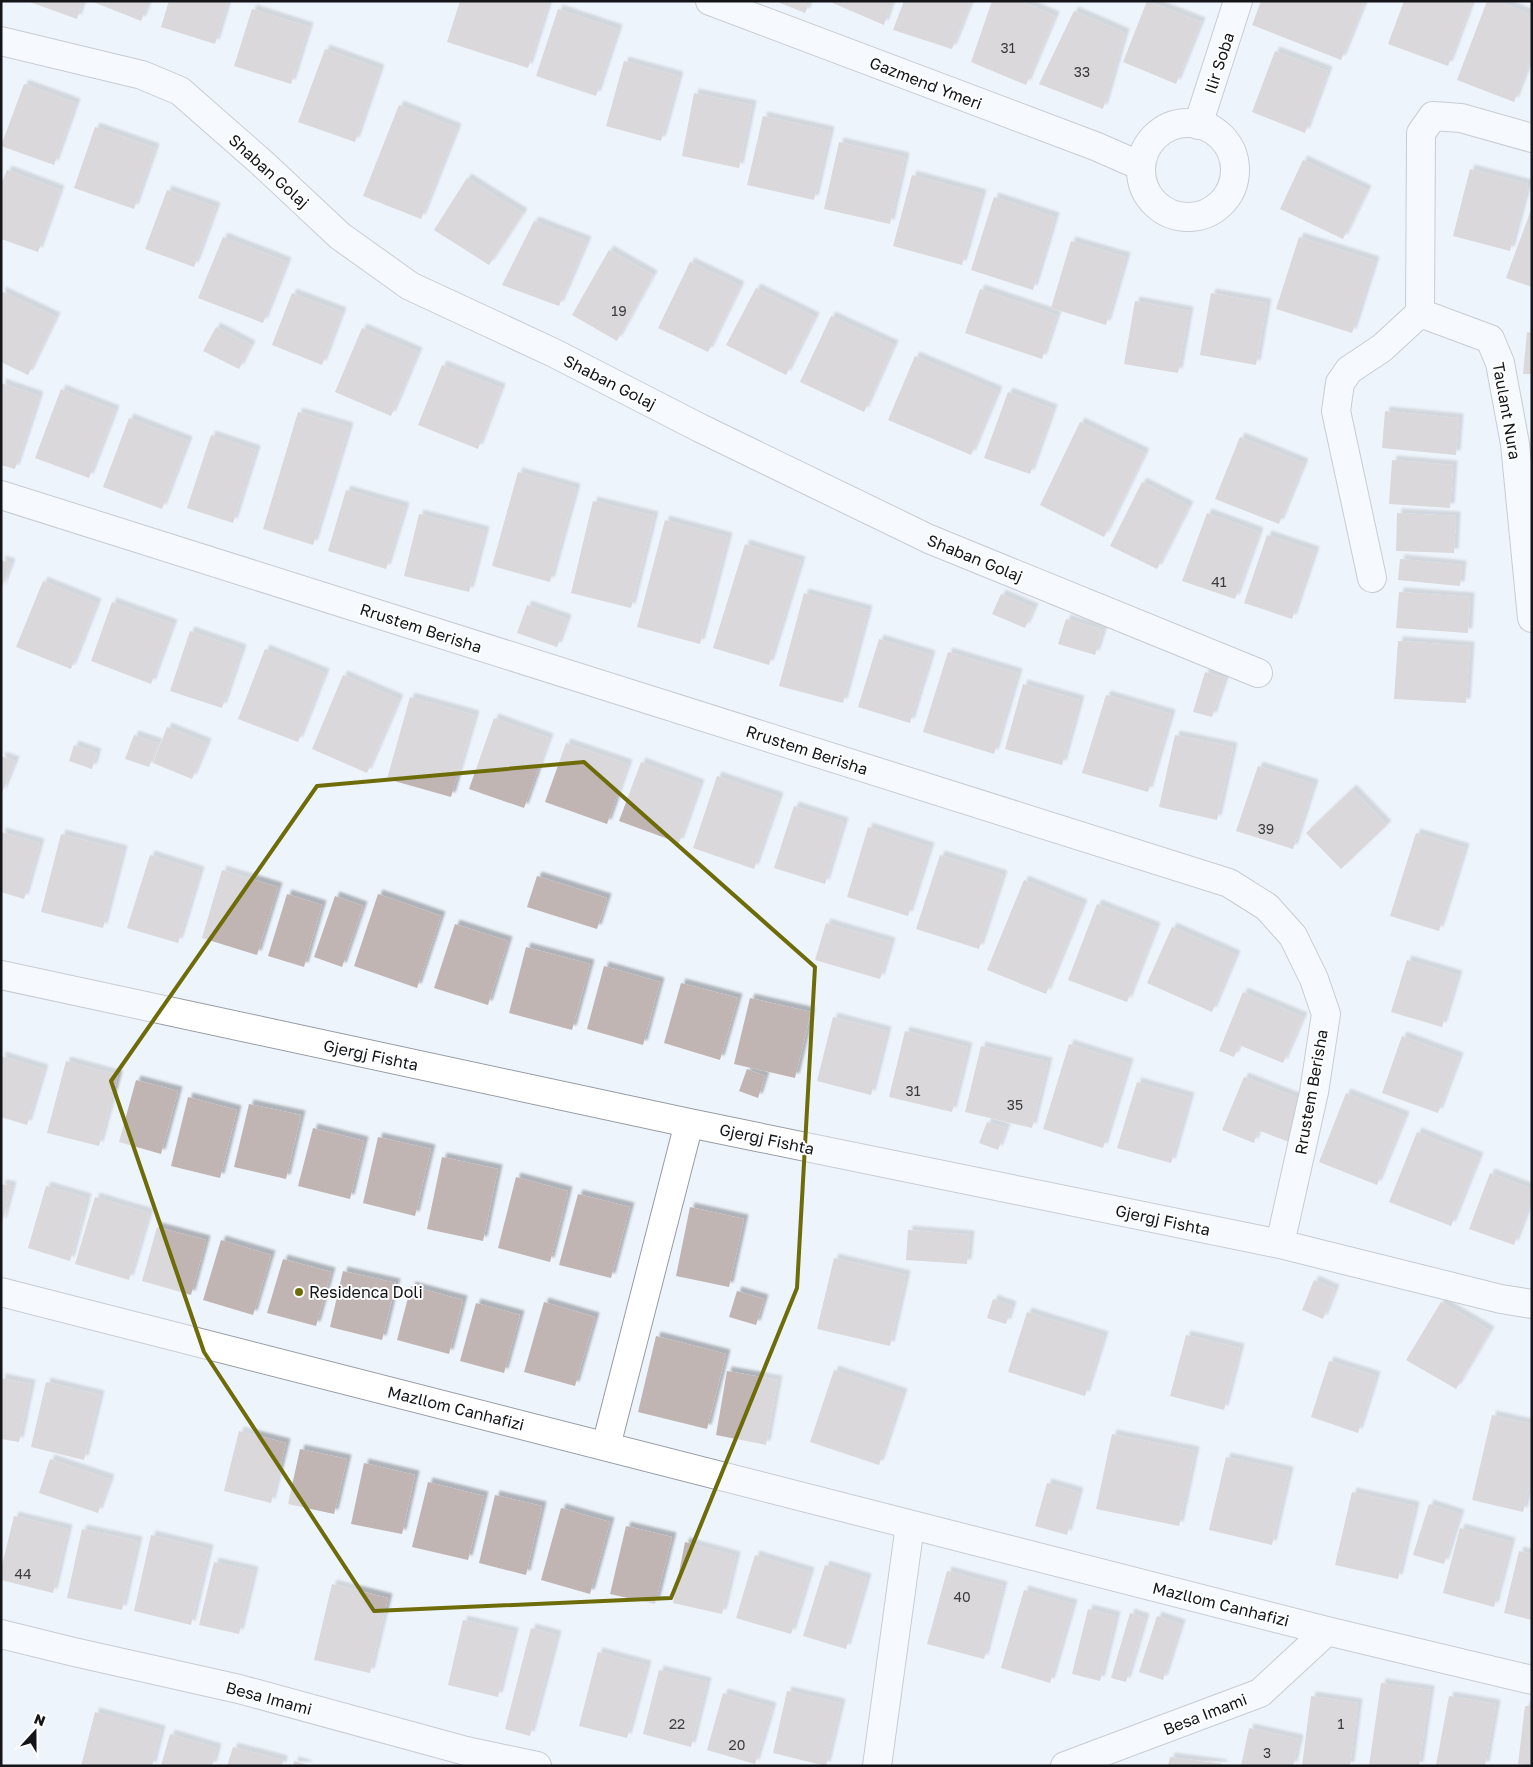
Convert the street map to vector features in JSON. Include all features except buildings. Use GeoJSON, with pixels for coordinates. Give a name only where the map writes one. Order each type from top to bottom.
{"type":"FeatureCollection","features":[{"type":"Feature","properties":{"kind":"street","name":"Gazmend Ymeri"},"geometry":{"type":"LineString","coordinates":[[710,1],[1086,143],[1141,166]]}},
{"type":"Feature","properties":{"kind":"street","name":"Ilir Soba"},"geometry":{"type":"LineString","coordinates":[[1198,125],[1238,1]]}},
{"type":"Feature","properties":{"kind":"street","name":"Shaban Golaj"},"geometry":{"type":"LineString","coordinates":[[1,41],[142,75],[180,91],[262,163],[340,236],[410,286],[554,353],[700,428],[929,539],[1258,673]]}},
{"type":"Feature","properties":{"kind":"street"},"geometry":{"type":"LineString","coordinates":[[1372,578],[1336,411],[1340,382],[1349,370],[1382,348],[1420,313],[1421,133],[1433,116],[1461,118],[1532,138]]}},
{"type":"Feature","properties":{"kind":"street"},"geometry":{"type":"LineString","coordinates":[[1180,124],[1198,125],[1208,127],[1223,138],[1233,155],[1236,174],[1234,183],[1230,192],[1218,207],[1202,216],[1192,218],[1173,215],[1156,206],[1145,190],[1141,166],[1144,153],[1148,144],[1162,131],[1180,124]]}},
{"type":"Feature","properties":{"kind":"street","name":"Taulant Nura"},"geometry":{"type":"LineString","coordinates":[[1420,313],[1490,339],[1500,363],[1515,444],[1532,618]]}},
{"type":"Feature","properties":{"kind":"street","name":"Rrustem Berisha"},"geometry":{"type":"LineString","coordinates":[[1,495],[1228,883],[1267,907],[1293,936],[1314,979],[1326,1014],[1314,1092],[1280,1244]]}},
{"type":"Feature","properties":{"kind":"street","name":"Gjergj Fishta"},"geometry":{"type":"LineString","coordinates":[[1,975],[689,1123],[1280,1244],[1501,1299],[1532,1304]]}},
{"type":"Feature","properties":{"kind":"street"},"geometry":{"type":"LineString","coordinates":[[606,1446],[689,1123]]}},
{"type":"Feature","properties":{"kind":"street","name":"Mazllom Canhafizi"},"geometry":{"type":"LineString","coordinates":[[1,1292],[1327,1631],[1532,1680]]}},
{"type":"Feature","properties":{"kind":"street"},"geometry":{"type":"LineString","coordinates":[[877,1766],[910,1525]]}},
{"type":"Feature","properties":{"kind":"street","name":"Besa Imami"},"geometry":{"type":"LineString","coordinates":[[1065,1766],[1260,1693],[1327,1631]]}},
{"type":"Feature","properties":{"kind":"street","name":"Besa Imami"},"geometry":{"type":"LineString","coordinates":[[1,1634],[239,1690],[466,1751],[537,1766]]}},
{"type":"Feature","properties":{"kind":"highlighted area"},"geometry":{"type":"Polygon","coordinates":[[[584,762],[815,967],[797,1288],[671,1598],[374,1611],[204,1352],[111,1081],[317,786],[584,762]]]}},
{"type":"Feature","properties":{"kind":"place","name":"Residenca Doli"},"geometry":{"type":"Point","coordinates":[299,1292]}}]}
